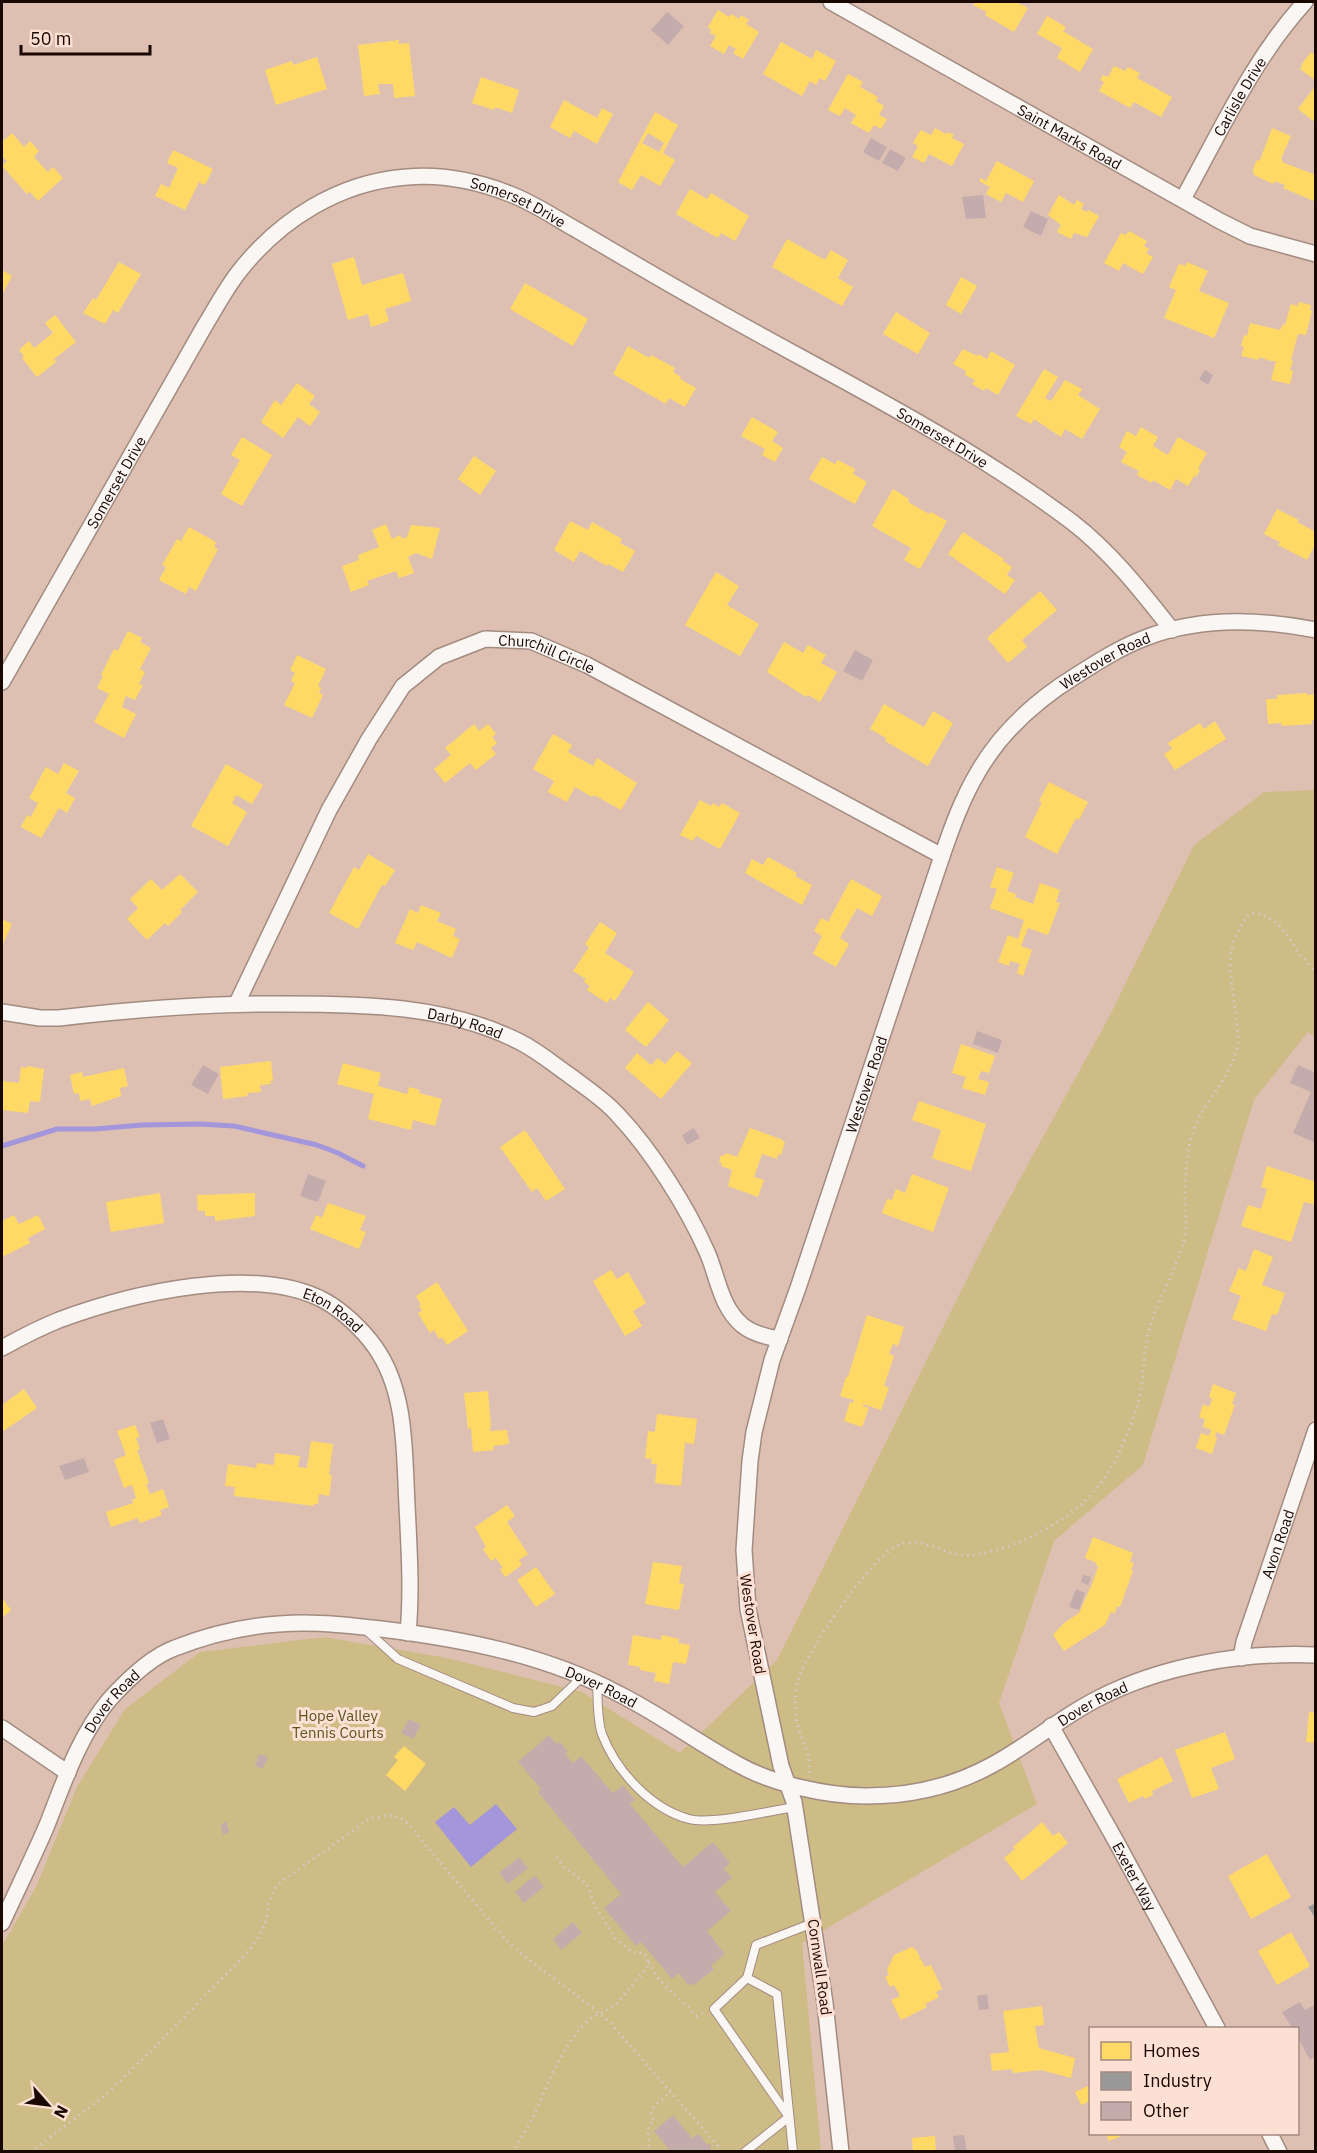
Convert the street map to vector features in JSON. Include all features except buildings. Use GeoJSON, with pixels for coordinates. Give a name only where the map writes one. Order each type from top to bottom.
{"type":"FeatureCollection","features":[{"type":"Feature","properties":{"kind":"street","name":"Saint Marks Road"},"geometry":{"type":"LineString","coordinates":[[831,2],[1251,236],[1316,254]]}},
{"type":"Feature","properties":{"kind":"street","name":"Carlisle Drive"},"geometry":{"type":"LineString","coordinates":[[1182,199],[1246,84],[1287,21],[1305,2]]}},
{"type":"Feature","properties":{"kind":"street","name":"Somerset Drive"},"geometry":{"type":"LineString","coordinates":[[2,682],[204,327],[237,274],[285,226],[325,199],[364,184],[405,177],[438,177],[472,182],[528,201],[705,304],[965,448],[1022,486],[1090,537],[1125,573],[1172,630]]}},
{"type":"Feature","properties":{"kind":"street","name":"Westover Road"},"geometry":{"type":"LineString","coordinates":[[788,1785],[781,1766],[757,1660],[744,1574],[749,1472],[754,1432],[766,1377],[958,813],[978,771],[1003,738],[1027,713],[1062,684],[1100,661],[1147,638],[1172,630],[1257,621],[1316,630]]}},
{"type":"Feature","properties":{"kind":"street","name":"Churchill Circle"},"geometry":{"type":"LineString","coordinates":[[237,1003],[329,810],[369,739],[403,686],[439,657],[485,639],[531,641],[587,665],[942,856]]}},
{"type":"Feature","properties":{"kind":"street","name":"Darby Road"},"geometry":{"type":"LineString","coordinates":[[2,1012],[40,1018],[58,1018],[145,1008],[237,1003],[332,1004],[404,1009],[476,1025],[521,1042],[598,1096],[633,1132],[681,1204],[707,1253],[729,1310],[741,1324],[753,1332],[780,1339]]}},
{"type":"Feature","properties":{"kind":"street","name":"Eton Road"},"geometry":{"type":"LineString","coordinates":[[2,1348],[58,1320],[101,1306],[182,1288],[213,1284],[244,1284],[291,1289],[325,1301],[341,1312],[375,1347],[392,1380],[399,1405],[410,1550],[408,1633]]}},
{"type":"Feature","properties":{"kind":"street","name":"Avon Road"},"geometry":{"type":"LineString","coordinates":[[1241,1658],[1244,1642],[1316,1430]]}},
{"type":"Feature","properties":{"kind":"street","name":"Dover Road"},"geometry":{"type":"LineString","coordinates":[[2,1923],[84,1738],[107,1703],[139,1671],[158,1656],[174,1648],[229,1632],[260,1626],[304,1623],[363,1627],[408,1633],[518,1654],[590,1679],[646,1708],[739,1766],[788,1785],[828,1793],[864,1796],[934,1789],[993,1765],[1051,1726],[1098,1699],[1170,1671],[1241,1658],[1316,1655]]}},
{"type":"Feature","properties":{"kind":"street","name":"Exeter Way"},"geometry":{"type":"LineString","coordinates":[[1051,1726],[1217,2027]]}},
{"type":"Feature","properties":{"kind":"street"},"geometry":{"type":"LineString","coordinates":[[2,1728],[68,1773]]}},
{"type":"Feature","properties":{"kind":"street","name":"Cornwall Road"},"geometry":{"type":"LineString","coordinates":[[788,1785],[795,1807],[813,1923],[842,2151]]}},
{"type":"Feature","properties":{"kind":"street"},"geometry":{"type":"LineString","coordinates":[[1271,2135],[1279,2151]]}},
{"type":"Feature","properties":{"kind":"lane"},"geometry":{"type":"LineString","coordinates":[[363,1627],[398,1659],[513,1708],[534,1712],[552,1706],[590,1679],[602,1732],[615,1760],[639,1790],[656,1804],[689,1819],[711,1820],[795,1807]]}},
{"type":"Feature","properties":{"kind":"lane"},"geometry":{"type":"LineString","coordinates":[[789,2117],[714,2009],[747,1978],[756,1945],[813,1923]]}},
{"type":"Feature","properties":{"kind":"lane"},"geometry":{"type":"LineString","coordinates":[[747,1978],[777,1994],[793,2151]]}},
{"type":"Feature","properties":{"kind":"lane"},"geometry":{"type":"LineString","coordinates":[[745,2151],[789,2117]]}},
{"type":"Feature","properties":{"kind":"path"},"geometry":{"type":"LineString","coordinates":[[805,1787],[810,1763],[795,1707],[800,1677],[810,1656],[834,1619],[877,1560],[897,1546],[910,1543],[922,1543],[969,1555],[1006,1547],[1051,1526],[1084,1503],[1115,1461],[1139,1399],[1151,1323],[1185,1236],[1187,1220],[1185,1174],[1192,1134],[1202,1112],[1233,1061],[1238,1043],[1236,1013],[1229,974],[1232,942],[1250,914],[1260,914],[1275,921],[1287,933],[1297,951],[1316,972]]}},
{"type":"Feature","properties":{"kind":"path"},"geometry":{"type":"LineString","coordinates":[[31,2151],[103,2097],[243,1957],[261,1932],[266,1921],[269,1900],[278,1884],[369,1819],[390,1815],[401,1818],[407,1823],[506,1940],[538,1968],[598,2013],[718,2146],[717,2151]]}},
{"type":"Feature","properties":{"kind":"path"},"geometry":{"type":"LineString","coordinates":[[557,1857],[563,1866],[587,1884],[596,1908],[615,1938],[632,1952],[644,1953],[653,1972],[662,1983],[696,2016],[714,2009]]}},
{"type":"Feature","properties":{"kind":"path"},"geometry":{"type":"LineString","coordinates":[[511,2151],[523,2137],[548,2079],[575,2036],[598,2013],[610,2009],[625,1996],[647,1968],[648,1960]]}},
{"type":"Feature","properties":{"kind":"path"},"geometry":{"type":"LineString","coordinates":[[646,2151],[648,2127],[654,2121],[651,2114],[654,2106],[671,2092]]}},
{"type":"Feature","properties":{"kind":"green space","name":"Hope Valley Tennis Courts"},"geometry":{"type":"Polygon","coordinates":[[[1315,790],[1315,1037],[1308,1032],[1254,1100],[1143,1465],[1054,1541],[999,1703],[1037,1804],[802,1943],[821,2151],[2,2152],[2,1946],[36,1887],[77,1787],[125,1709],[200,1652],[324,1637],[447,1658],[582,1692],[680,1753],[777,1660],[988,1237],[1109,1017],[1194,845],[1264,792],[1315,790]]]}},
{"type":"Feature","properties":{"kind":"shaded area"},"geometry":{"type":"Polygon","coordinates":[[[496,1804],[517,1829],[471,1867],[435,1822],[454,1807],[470,1825],[496,1804]]]}},
{"type":"Feature","properties":{"kind":"waterway"},"geometry":{"type":"LineString","coordinates":[[2,1146],[57,1129],[200,1124],[234,1126],[317,1145],[363,1166]]}}]}
